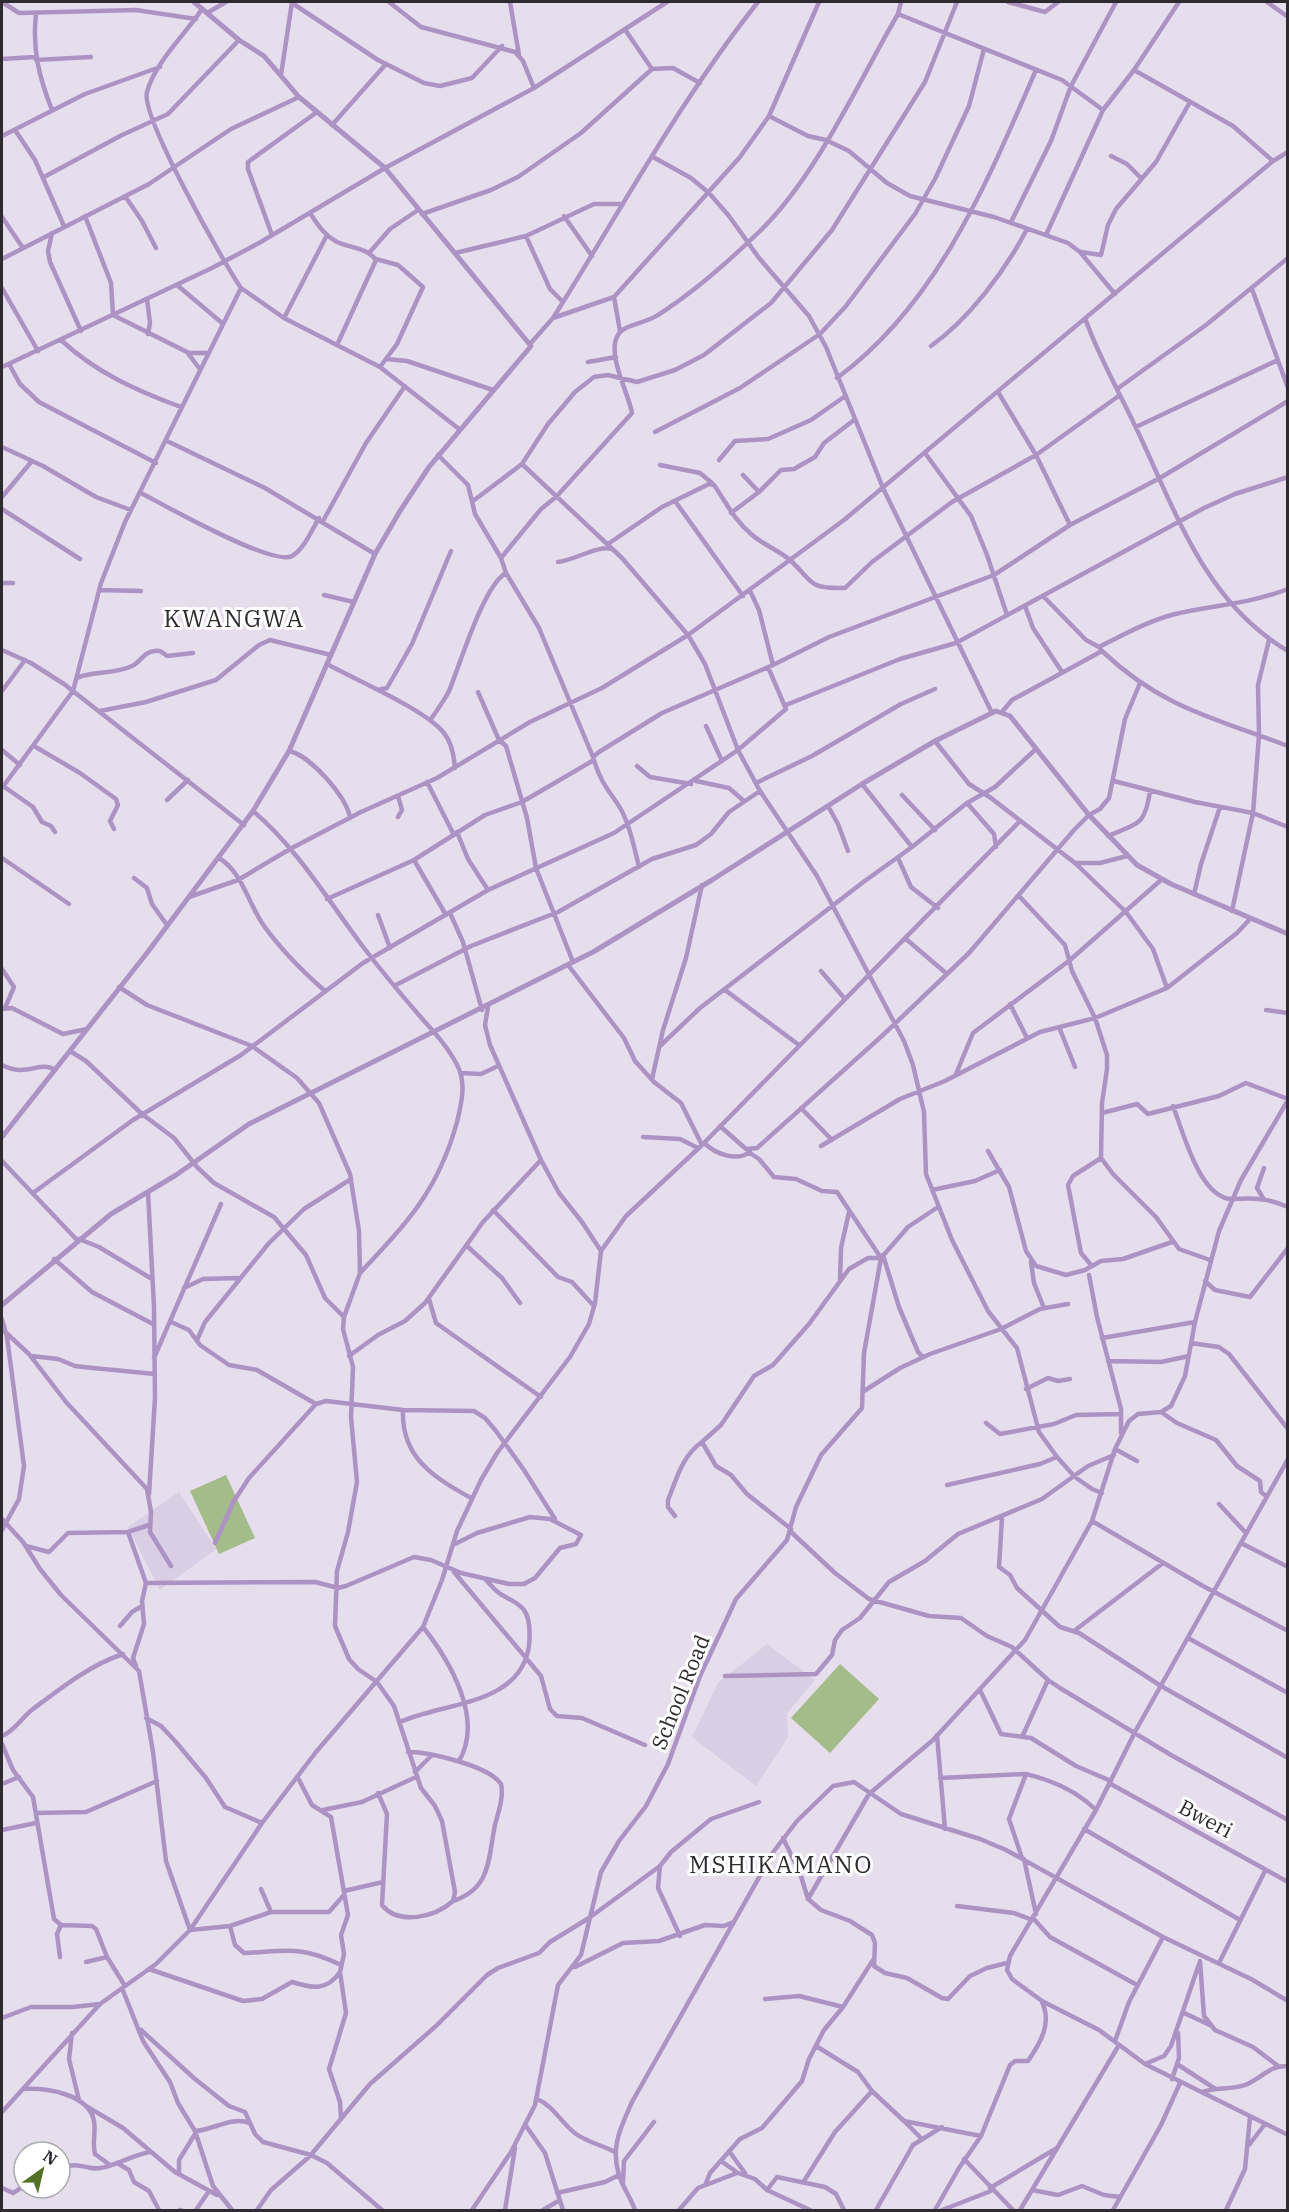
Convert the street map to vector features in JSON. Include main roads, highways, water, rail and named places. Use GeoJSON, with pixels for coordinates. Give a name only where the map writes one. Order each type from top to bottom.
{"type":"FeatureCollection","features":[{"type":"Feature","properties":{"kind":"district","name":"KWANGWA"},"geometry":{"type":"Point","coordinates":[234,618]}},
{"type":"Feature","properties":{"kind":"district","name":"MSHIKAMANO"},"geometry":{"type":"Point","coordinates":[781,1864]}}]}
